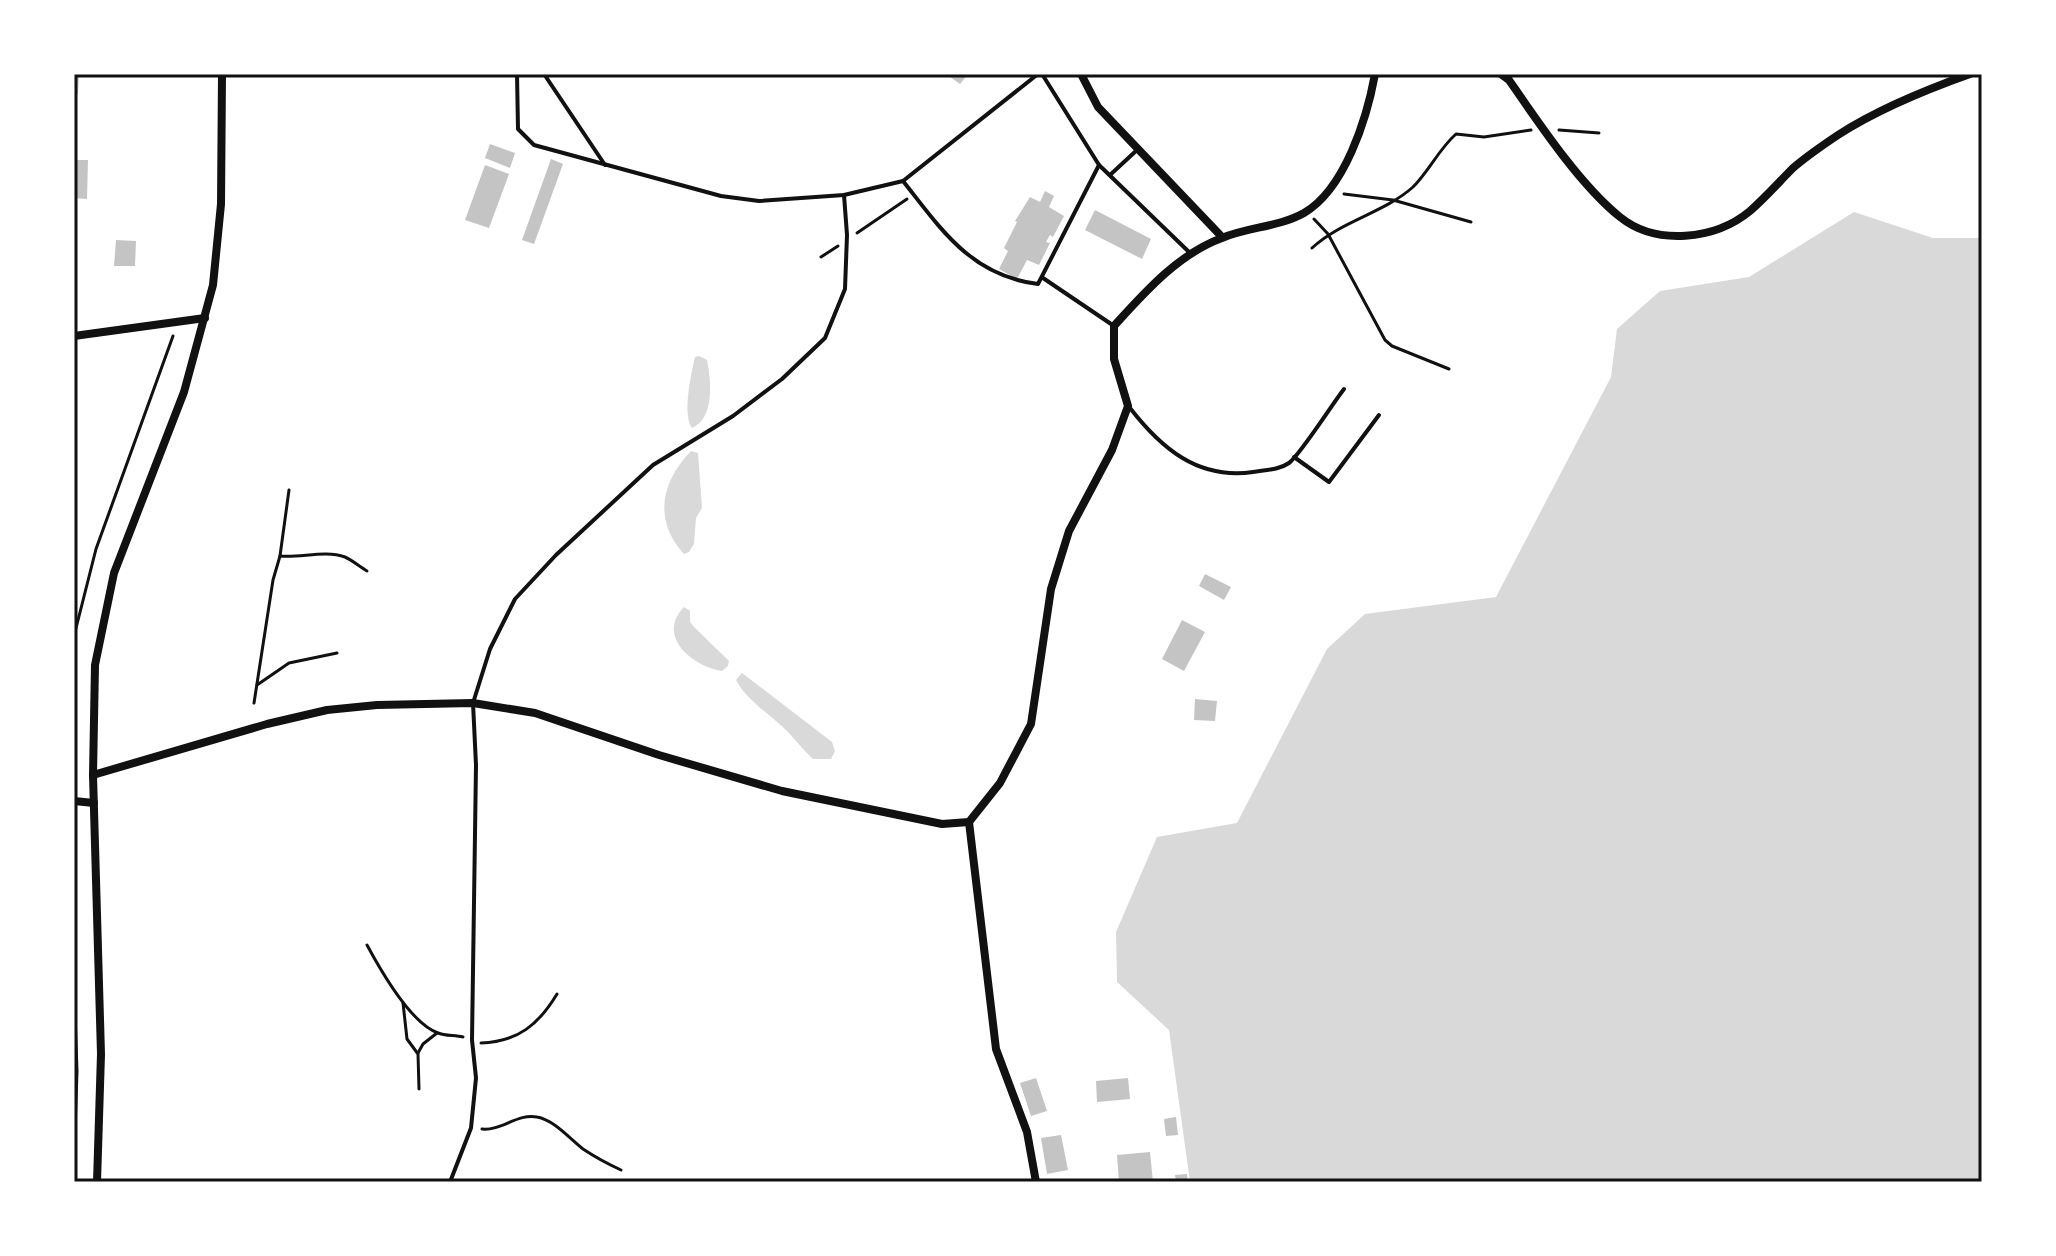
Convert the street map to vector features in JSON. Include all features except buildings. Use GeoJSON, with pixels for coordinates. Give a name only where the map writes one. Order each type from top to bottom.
{"type":"FeatureCollection","features":[{"type":"Feature","properties":{"kind":"street"},"geometry":{"type":"LineString","coordinates":[[97,1182],[101,1054],[93,775],[95,665],[114,573],[184,392],[205,318],[219,241],[222,74]]}},
{"type":"Feature","properties":{"kind":"street"},"geometry":{"type":"LineString","coordinates":[[1081,74],[1098,107],[1222,237]]}},
{"type":"Feature","properties":{"kind":"street"},"geometry":{"type":"LineString","coordinates":[[1036,1182],[1027,1132],[996,1049],[969,822],[1000,783],[1031,724],[1051,589],[1069,531],[1112,450],[1128,406],[1114,359],[1114,326],[1155,281],[1192,255],[1222,237],[1305,212],[1328,192],[1355,141],[1370,101],[1375,74]]}},
{"type":"Feature","properties":{"kind":"street"},"geometry":{"type":"LineString","coordinates":[[1501,74],[1509,80],[1598,196],[1621,218],[1660,236],[1693,235],[1733,221],[1749,212],[1796,165],[1841,133],[1890,106],[1970,74]]}},
{"type":"Feature","properties":{"kind":"street"},"geometry":{"type":"LineString","coordinates":[[74,336],[205,318]]}},
{"type":"Feature","properties":{"kind":"street"},"geometry":{"type":"LineString","coordinates":[[93,775],[327,710],[377,705],[473,703],[535,713],[659,755],[782,791],[942,824],[969,822]]}},
{"type":"Feature","properties":{"kind":"street"},"geometry":{"type":"LineString","coordinates":[[74,801],[94,803]]}},
{"type":"Feature","properties":{"kind":"lane"},"geometry":{"type":"LineString","coordinates":[[517,74],[518,129],[534,145],[721,196],[759,201],[844,195],[903,181],[1040,74],[1099,165],[1192,255]]}},
{"type":"Feature","properties":{"kind":"lane"},"geometry":{"type":"LineString","coordinates":[[544,74],[605,165]]}},
{"type":"Feature","properties":{"kind":"lane"},"geometry":{"type":"LineString","coordinates":[[1110,175],[1137,150]]}},
{"type":"Feature","properties":{"kind":"lane"},"geometry":{"type":"LineString","coordinates":[[903,181],[953,244],[973,260],[1019,282],[1038,284],[1099,165]]}},
{"type":"Feature","properties":{"kind":"lane"},"geometry":{"type":"LineString","coordinates":[[450,1182],[471,1128],[476,1078],[472,1040],[476,765],[473,703],[490,649],[515,599],[556,555],[653,465],[733,416],[782,379],[825,338],[845,289],[844,195]]}},
{"type":"Feature","properties":{"kind":"lane"},"geometry":{"type":"LineString","coordinates":[[1042,277],[1114,326]]}},
{"type":"Feature","properties":{"kind":"lane"},"geometry":{"type":"LineString","coordinates":[[1128,406],[1149,432],[1175,455],[1196,467],[1235,475],[1273,469],[1290,462],[1344,389]]}},
{"type":"Feature","properties":{"kind":"lane"},"geometry":{"type":"LineString","coordinates":[[1294,457],[1329,482],[1379,415]]}},
{"type":"Feature","properties":{"kind":"path"},"geometry":{"type":"LineString","coordinates":[[1312,248],[1328,234],[1413,186],[1456,134],[1484,137],[1543,128],[1599,133]]}},
{"type":"Feature","properties":{"kind":"path"},"geometry":{"type":"LineString","coordinates":[[821,257],[904,203],[912,192]]}},
{"type":"Feature","properties":{"kind":"path"},"geometry":{"type":"LineString","coordinates":[[1328,192],[1393,200],[1471,222]]}},
{"type":"Feature","properties":{"kind":"path"},"geometry":{"type":"LineString","coordinates":[[1305,212],[1319,222],[1328,234],[1385,340],[1392,346],[1449,369]]}},
{"type":"Feature","properties":{"kind":"path"},"geometry":{"type":"LineString","coordinates":[[74,636],[100,536],[178,322]]}},
{"type":"Feature","properties":{"kind":"path"},"geometry":{"type":"LineString","coordinates":[[254,703],[289,490]]}},
{"type":"Feature","properties":{"kind":"path"},"geometry":{"type":"LineString","coordinates":[[280,556],[302,558],[324,554],[345,557],[367,571]]}},
{"type":"Feature","properties":{"kind":"path"},"geometry":{"type":"LineString","coordinates":[[257,685],[289,663],[337,653]]}},
{"type":"Feature","properties":{"kind":"path"},"geometry":{"type":"LineString","coordinates":[[367,945],[403,1003],[415,1018],[437,1033],[481,1043],[499,1043],[542,1018],[557,994]]}},
{"type":"Feature","properties":{"kind":"path"},"geometry":{"type":"LineString","coordinates":[[74,982],[77,1071],[74,1162]]}},
{"type":"Feature","properties":{"kind":"path"},"geometry":{"type":"LineString","coordinates":[[403,1003],[407,1039],[418,1054]]}},
{"type":"Feature","properties":{"kind":"path"},"geometry":{"type":"LineString","coordinates":[[419,1089],[418,1054],[423,1044],[437,1033]]}},
{"type":"Feature","properties":{"kind":"path"},"geometry":{"type":"LineString","coordinates":[[471,1128],[497,1129],[513,1121],[536,1116],[600,1160],[621,1170]]}},
{"type":"Feature","properties":{"kind":"shaded area"},"geometry":{"type":"Polygon","coordinates":[[[1854,212],[1933,238],[1982,238],[1982,1182],[1190,1182],[1169,1030],[1117,982],[1116,932],[1157,837],[1237,823],[1327,649],[1365,614],[1496,597],[1611,377],[1617,329],[1660,291],[1749,277],[1854,212]]]}},
{"type":"Feature","properties":{"kind":"shaded area"},"geometry":{"type":"Polygon","coordinates":[[[695,357],[707,360],[710,398],[705,416],[692,428],[688,394],[695,357]]]}},
{"type":"Feature","properties":{"kind":"shaded area"},"geometry":{"type":"Polygon","coordinates":[[[691,451],[698,453],[702,508],[696,518],[694,544],[684,554],[668,528],[665,501],[673,475],[691,451]]]}},
{"type":"Feature","properties":{"kind":"shaded area"},"geometry":{"type":"Polygon","coordinates":[[[684,607],[690,611],[690,622],[694,627],[729,661],[722,671],[699,663],[681,648],[674,629],[676,618],[684,607]]]}},
{"type":"Feature","properties":{"kind":"shaded area"},"geometry":{"type":"Polygon","coordinates":[[[742,673],[832,742],[835,751],[831,759],[813,759],[740,687],[736,680],[742,673]]]}}]}
